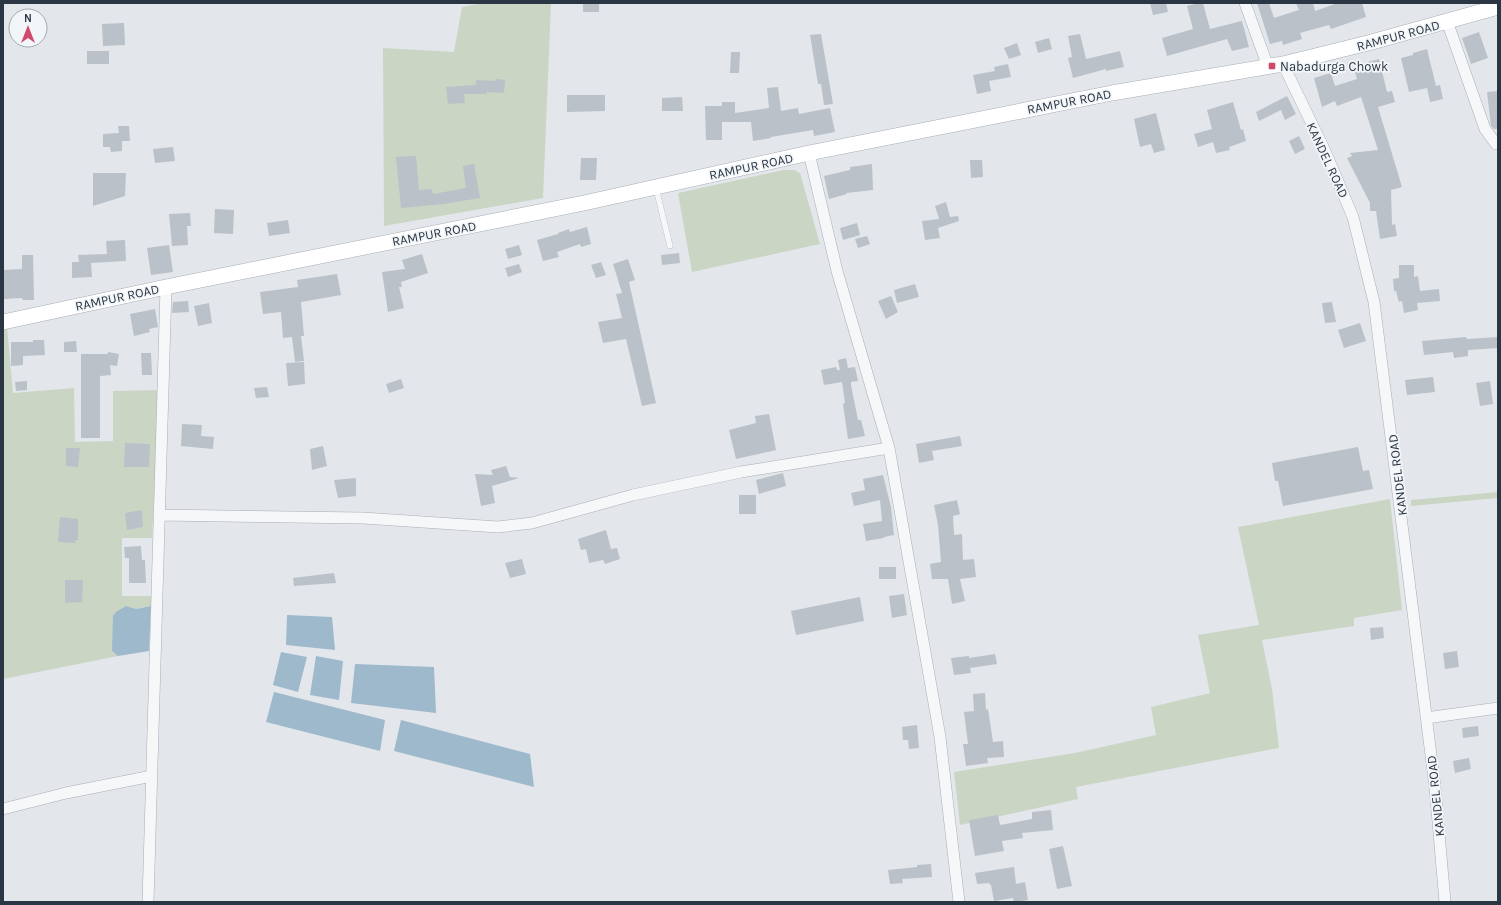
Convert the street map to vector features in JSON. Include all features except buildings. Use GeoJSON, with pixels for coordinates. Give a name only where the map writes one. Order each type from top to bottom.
{"type":"FeatureCollection","features":[{"type":"Feature","properties":{"kind":"main road","name":"RAMPUR ROAD"},"geometry":{"type":"LineString","coordinates":[[3,322],[166,287],[656,188],[696,177],[809,153],[1112,93],[1283,64],[1368,43],[1498,7]]}},
{"type":"Feature","properties":{"kind":"street"},"geometry":{"type":"LineString","coordinates":[[1245,3],[1268,67]]}},
{"type":"Feature","properties":{"kind":"street"},"geometry":{"type":"LineString","coordinates":[[1447,21],[1485,129],[1496,144],[1498,144]]}},
{"type":"Feature","properties":{"kind":"street","name":"KANDEL ROAD"},"geometry":{"type":"LineString","coordinates":[[1283,64],[1325,151],[1353,217],[1374,302],[1435,787],[1445,902]]}},
{"type":"Feature","properties":{"kind":"street"},"geometry":{"type":"LineString","coordinates":[[809,153],[837,271],[889,448],[940,737],[959,902]]}},
{"type":"Feature","properties":{"kind":"street"},"geometry":{"type":"LineString","coordinates":[[148,902],[166,287]]}},
{"type":"Feature","properties":{"kind":"street"},"geometry":{"type":"LineString","coordinates":[[159,515],[363,518],[498,527],[532,523],[633,495],[741,472],[889,448]]}},
{"type":"Feature","properties":{"kind":"street"},"geometry":{"type":"LineString","coordinates":[[1426,718],[1498,708]]}},
{"type":"Feature","properties":{"kind":"street"},"geometry":{"type":"LineString","coordinates":[[3,809],[66,793],[152,776]]}},
{"type":"Feature","properties":{"kind":"lane"},"geometry":{"type":"LineString","coordinates":[[656,188],[670,246]]}},
{"type":"Feature","properties":{"kind":"green space"},"geometry":{"type":"Polygon","coordinates":[[[483,3],[551,3],[543,198],[384,226],[383,48],[454,52],[462,7],[483,3]]]}},
{"type":"Feature","properties":{"kind":"green space"},"geometry":{"type":"Polygon","coordinates":[[[784,170],[794,170],[800,173],[820,244],[692,272],[678,193],[784,170]]]}},
{"type":"Feature","properties":{"kind":"green space"},"geometry":{"type":"Polygon","coordinates":[[[7,327],[13,393],[74,388],[75,442],[113,441],[113,391],[159,390],[152,538],[122,538],[122,596],[152,596],[151,606],[135,609],[126,606],[112,651],[118,656],[3,679],[3,328],[7,327]]]}},
{"type":"Feature","properties":{"kind":"green space"},"geometry":{"type":"Polygon","coordinates":[[[1498,492],[1498,498],[1411,506],[1411,500],[1498,492]]]}},
{"type":"Feature","properties":{"kind":"green space"},"geometry":{"type":"Polygon","coordinates":[[[1390,499],[1402,610],[1354,618],[1354,626],[1262,640],[1272,689],[1279,748],[1076,787],[1078,799],[960,825],[954,772],[1075,753],[1156,735],[1151,707],[1210,693],[1198,635],[1259,625],[1238,527],[1390,499]]]}},
{"type":"Feature","properties":{"kind":"water"},"geometry":{"type":"Polygon","coordinates":[[[126,606],[136,609],[151,606],[149,651],[118,656],[112,651],[113,616],[116,612],[126,606]]]}},
{"type":"Feature","properties":{"kind":"water"},"geometry":{"type":"Polygon","coordinates":[[[287,615],[332,617],[335,650],[286,645],[287,615]]]}},
{"type":"Feature","properties":{"kind":"water"},"geometry":{"type":"Polygon","coordinates":[[[281,652],[307,657],[298,692],[273,685],[281,652]]]}},
{"type":"Feature","properties":{"kind":"water"},"geometry":{"type":"Polygon","coordinates":[[[316,656],[343,661],[339,700],[310,695],[316,656]]]}},
{"type":"Feature","properties":{"kind":"water"},"geometry":{"type":"Polygon","coordinates":[[[355,664],[434,667],[436,713],[351,703],[355,664]]]}},
{"type":"Feature","properties":{"kind":"water"},"geometry":{"type":"Polygon","coordinates":[[[274,692],[385,720],[380,751],[266,722],[274,692]]]}},
{"type":"Feature","properties":{"kind":"water"},"geometry":{"type":"Polygon","coordinates":[[[401,720],[530,754],[534,787],[394,751],[401,720]]]}},
{"type":"Feature","properties":{"kind":"place","name":"Nabadurga Chowk"},"geometry":{"type":"Point","coordinates":[1272,66]}}]}
